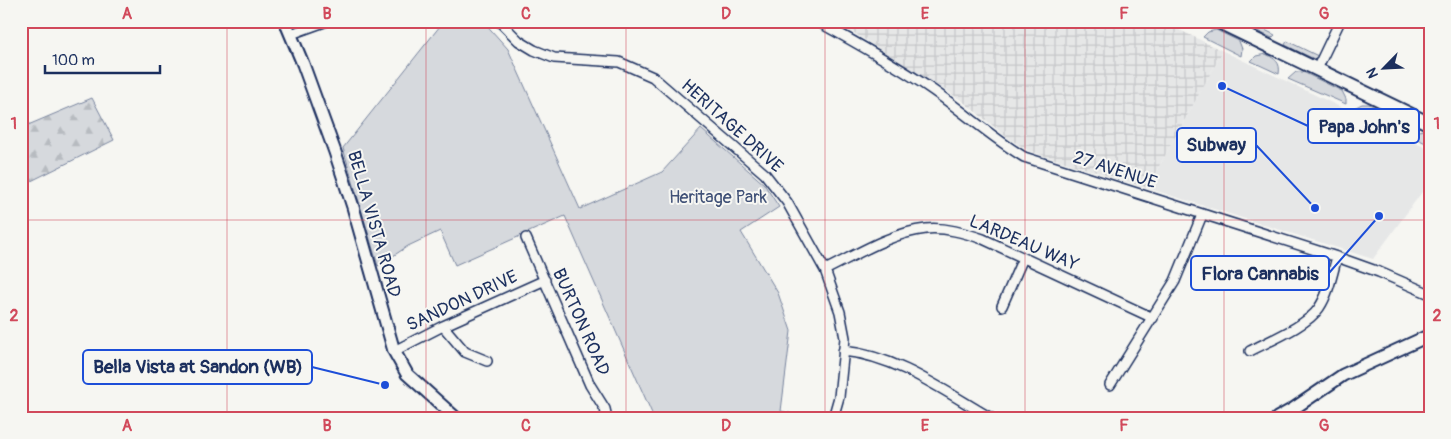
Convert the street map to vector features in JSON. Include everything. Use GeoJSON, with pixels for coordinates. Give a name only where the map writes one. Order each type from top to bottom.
{"type":"FeatureCollection","features":[{"type":"Feature","properties":{"kind":"main road"},"geometry":{"type":"LineString","coordinates":[[1217,21],[1430,124]]}},
{"type":"Feature","properties":{"kind":"street","name":"BELLA VISTA ROAD"},"geometry":{"type":"LineString","coordinates":[[285,21],[320,108],[338,162],[394,352],[407,374],[456,418]]}},
{"type":"Feature","properties":{"kind":"street"},"geometry":{"type":"LineString","coordinates":[[291,34],[326,21]]}},
{"type":"Feature","properties":{"kind":"street","name":"HERITAGE DRIVE"},"geometry":{"type":"LineString","coordinates":[[499,21],[519,40],[534,50],[554,58],[619,62],[653,77],[766,174],[786,202],[825,270],[840,312],[844,338],[839,397],[833,418]]}},
{"type":"Feature","properties":{"kind":"street","name":"27 AVENUE"},"geometry":{"type":"LineString","coordinates":[[817,21],[898,67],[1024,157],[1338,257],[1430,294]]}},
{"type":"Feature","properties":{"kind":"street"},"geometry":{"type":"LineString","coordinates":[[1317,69],[1340,21]]}},
{"type":"Feature","properties":{"kind":"street"},"geometry":{"type":"LineString","coordinates":[[1110,385],[1174,281],[1202,215]]}},
{"type":"Feature","properties":{"kind":"street","name":"LARDEAU WAY"},"geometry":{"type":"LineString","coordinates":[[825,270],[891,238],[926,229],[963,233],[983,239],[1152,318]]}},
{"type":"Feature","properties":{"kind":"street","name":"BURTON ROAD"},"geometry":{"type":"LineString","coordinates":[[526,238],[590,386],[605,409],[607,418]]}},
{"type":"Feature","properties":{"kind":"street"},"geometry":{"type":"LineString","coordinates":[[1250,351],[1308,320],[1318,309],[1327,292],[1338,257]]}},
{"type":"Feature","properties":{"kind":"street"},"geometry":{"type":"LineString","coordinates":[[1002,306],[1023,258]]}},
{"type":"Feature","properties":{"kind":"street","name":"SANDON DRIVE"},"geometry":{"type":"LineString","coordinates":[[394,352],[443,326],[545,280]]}},
{"type":"Feature","properties":{"kind":"street"},"geometry":{"type":"LineString","coordinates":[[443,326],[465,352],[487,361]]}},
{"type":"Feature","properties":{"kind":"street"},"geometry":{"type":"LineString","coordinates":[[1280,417],[1343,375],[1430,334]]}},
{"type":"Feature","properties":{"kind":"street"},"geometry":{"type":"LineString","coordinates":[[843,351],[863,353],[906,369],[991,418]]}},
{"type":"Feature","properties":{"kind":"shaded area"},"geometry":{"type":"Polygon","coordinates":[[[835,21],[1161,21],[1223,51],[1147,188],[1029,151],[1008,138],[961,100],[835,21]]]}},
{"type":"Feature","properties":{"kind":"shaded area"},"geometry":{"type":"Polygon","coordinates":[[[1223,51],[1430,150],[1430,181],[1373,259],[1147,188],[1223,51]]]}},
{"type":"Feature","properties":{"kind":"green space","name":"Heritage Park"},"geometry":{"type":"Polygon","coordinates":[[[444,21],[483,21],[508,49],[580,209],[662,172],[701,129],[764,184],[779,207],[741,232],[778,293],[791,331],[781,411],[809,418],[654,418],[565,216],[455,265],[440,231],[408,246],[378,266],[343,148],[444,21]]]}},
{"type":"Feature","properties":{"kind":"green space"},"geometry":{"type":"Polygon","coordinates":[[[1236,21],[1247,21],[1275,35],[1272,38],[1236,21]]]}},
{"type":"Feature","properties":{"kind":"green space"},"geometry":{"type":"Polygon","coordinates":[[[1216,30],[1239,41],[1242,49],[1241,56],[1203,37],[1208,32],[1216,30]]]}},
{"type":"Feature","properties":{"kind":"green space"},"geometry":{"type":"Polygon","coordinates":[[[1287,41],[1318,56],[1316,60],[1285,45],[1287,41]]]}},
{"type":"Feature","properties":{"kind":"green space"},"geometry":{"type":"Polygon","coordinates":[[[1266,54],[1277,61],[1279,74],[1251,61],[1256,56],[1266,54]]]}},
{"type":"Feature","properties":{"kind":"green space"},"geometry":{"type":"Polygon","coordinates":[[[1296,72],[1303,72],[1342,91],[1346,104],[1288,79],[1296,72]]]}},
{"type":"Feature","properties":{"kind":"green space"},"geometry":{"type":"Polygon","coordinates":[[[92,98],[114,140],[21,186],[21,128],[92,98]]]}},
{"type":"Feature","properties":{"kind":"green space"},"geometry":{"type":"Polygon","coordinates":[[[1362,104],[1369,104],[1398,118],[1399,130],[1354,108],[1362,104]]]}},
{"type":"Feature","properties":{"kind":"green space"},"geometry":{"type":"Polygon","coordinates":[[[1424,130],[1430,133],[1430,145],[1411,136],[1418,131],[1424,130]]]}},
{"type":"Feature","properties":{"kind":"place","name":"Papa John's"},"geometry":{"type":"Point","coordinates":[1222,86]}},
{"type":"Feature","properties":{"kind":"place","name":"Subway"},"geometry":{"type":"Point","coordinates":[1315,208]}},
{"type":"Feature","properties":{"kind":"place","name":"Flora Cannabis"},"geometry":{"type":"Point","coordinates":[1379,216]}},
{"type":"Feature","properties":{"kind":"place","name":"Bella Vista at Sandon (WB)"},"geometry":{"type":"Point","coordinates":[385,385]}}]}
